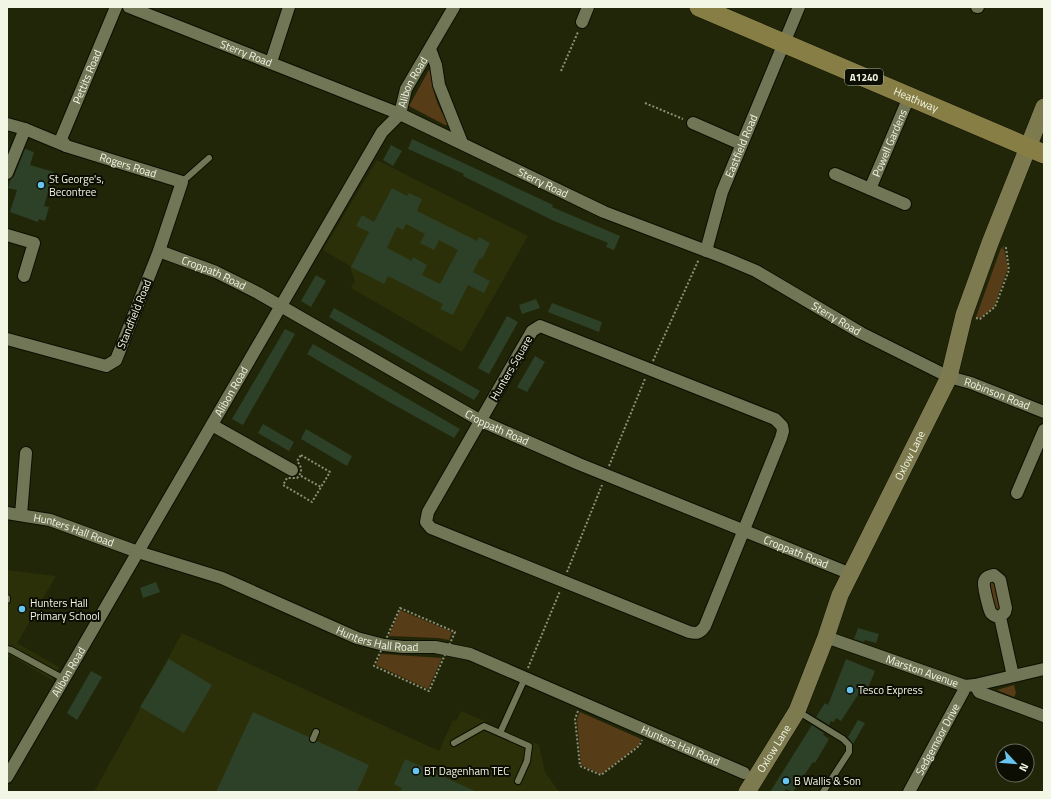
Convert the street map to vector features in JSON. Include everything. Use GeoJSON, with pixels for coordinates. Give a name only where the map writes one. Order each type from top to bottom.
{"type":"FeatureCollection","features":[{"type":"Feature","properties":{"kind":"main road","name":"Heathway"},"geometry":{"type":"LineString","coordinates":[[699,7],[1036,150]]}},
{"type":"Feature","properties":{"kind":"street","name":"Pettits Road"},"geometry":{"type":"LineString","coordinates":[[66,146],[61,139],[116,7]]}},
{"type":"Feature","properties":{"kind":"street","name":"Sterry Road"},"geometry":{"type":"LineString","coordinates":[[129,7],[400,114],[604,212],[756,271],[861,333],[949,377]]}},
{"type":"Feature","properties":{"kind":"street"},"geometry":{"type":"LineString","coordinates":[[271,62],[289,7]]}},
{"type":"Feature","properties":{"kind":"street","name":"Alibon Road"},"geometry":{"type":"LineString","coordinates":[[7,777],[382,132],[400,114],[406,89],[454,7]]}},
{"type":"Feature","properties":{"kind":"street"},"geometry":{"type":"LineString","coordinates":[[582,22],[588,7]]}},
{"type":"Feature","properties":{"kind":"street","name":"Eastfield Road"},"geometry":{"type":"LineString","coordinates":[[705,250],[722,192],[799,7]]}},
{"type":"Feature","properties":{"kind":"street"},"geometry":{"type":"LineString","coordinates":[[430,49],[436,65],[439,85],[447,109],[462,143]]}},
{"type":"Feature","properties":{"kind":"street","name":"Powell Gardens"},"geometry":{"type":"LineString","coordinates":[[870,189],[909,97]]}},
{"type":"Feature","properties":{"kind":"street","name":"Oxlow Lane"},"geometry":{"type":"LineString","coordinates":[[747,792],[797,711],[826,637],[840,595],[949,377],[964,315],[990,243],[1036,150],[1044,107]]}},
{"type":"Feature","properties":{"kind":"street"},"geometry":{"type":"LineString","coordinates":[[693,123],[741,144]]}},
{"type":"Feature","properties":{"kind":"street","name":"Rogers Road"},"geometry":{"type":"LineString","coordinates":[[7,124],[25,129],[66,146],[182,182]]}},
{"type":"Feature","properties":{"kind":"street"},"geometry":{"type":"LineString","coordinates":[[7,173],[25,129]]}},
{"type":"Feature","properties":{"kind":"street","name":"Powell Gardens"},"geometry":{"type":"LineString","coordinates":[[835,174],[905,204]]}},
{"type":"Feature","properties":{"kind":"street"},"geometry":{"type":"LineString","coordinates":[[159,251],[182,182]]}},
{"type":"Feature","properties":{"kind":"street"},"geometry":{"type":"LineString","coordinates":[[7,235],[34,243],[24,276]]}},
{"type":"Feature","properties":{"kind":"street","name":"Croppath Road"},"geometry":{"type":"LineString","coordinates":[[159,251],[216,272],[258,293],[481,421],[606,475],[851,574]]}},
{"type":"Feature","properties":{"kind":"street","name":"Standfield Road"},"geometry":{"type":"LineString","coordinates":[[7,339],[106,366],[116,360],[159,251]]}},
{"type":"Feature","properties":{"kind":"street","name":"Hunters Square"},"geometry":{"type":"LineString","coordinates":[[540,326],[649,369],[775,419],[782,426],[783,431],[705,626],[701,632],[696,634],[689,632],[431,528],[426,522],[428,512],[532,331],[540,326]]}},
{"type":"Feature","properties":{"kind":"street","name":"Robinson Road"},"geometry":{"type":"LineString","coordinates":[[949,377],[971,383],[1044,412]]}},
{"type":"Feature","properties":{"kind":"street"},"geometry":{"type":"LineString","coordinates":[[212,425],[296,472]]}},
{"type":"Feature","properties":{"kind":"street"},"geometry":{"type":"LineString","coordinates":[[1017,494],[1044,430]]}},
{"type":"Feature","properties":{"kind":"street"},"geometry":{"type":"LineString","coordinates":[[21,515],[26,453]]}},
{"type":"Feature","properties":{"kind":"street","name":"Hunters Hall Road"},"geometry":{"type":"LineString","coordinates":[[7,513],[50,520],[138,552],[222,578],[357,638],[384,645],[403,647],[435,647],[470,654],[744,773]]}},
{"type":"Feature","properties":{"kind":"street"},"geometry":{"type":"LineString","coordinates":[[1000,617],[1013,676]]}},
{"type":"Feature","properties":{"kind":"street","name":"Marston Avenue"},"geometry":{"type":"LineString","coordinates":[[826,637],[970,686],[1044,669]]}},
{"type":"Feature","properties":{"kind":"street"},"geometry":{"type":"LineString","coordinates":[[970,686],[979,692],[1044,716]]}},
{"type":"Feature","properties":{"kind":"street","name":"Sedgemoor Drive"},"geometry":{"type":"LineString","coordinates":[[909,792],[963,692],[970,686]]}},
{"type":"Feature","properties":{"kind":"lane"},"geometry":{"type":"LineString","coordinates":[[182,182],[209,158]]}},
{"type":"Feature","properties":{"kind":"lane"},"geometry":{"type":"LineString","coordinates":[[7,649],[64,679]]}},
{"type":"Feature","properties":{"kind":"lane"},"geometry":{"type":"LineString","coordinates":[[500,733],[524,678]]}},
{"type":"Feature","properties":{"kind":"lane"},"geometry":{"type":"LineString","coordinates":[[797,711],[843,739],[849,745],[849,752],[823,792]]}},
{"type":"Feature","properties":{"kind":"lane"},"geometry":{"type":"LineString","coordinates":[[454,743],[484,726],[529,746],[527,761],[518,781]]}},
{"type":"Feature","properties":{"kind":"lane"},"geometry":{"type":"LineString","coordinates":[[313,739],[316,732]]}},
{"type":"Feature","properties":{"kind":"path"},"geometry":{"type":"LineString","coordinates":[[561,71],[582,22]]}},
{"type":"Feature","properties":{"kind":"path"},"geometry":{"type":"LineString","coordinates":[[645,103],[693,123]]}},
{"type":"Feature","properties":{"kind":"path"},"geometry":{"type":"LineString","coordinates":[[964,315],[980,319],[995,307],[1009,270],[1006,248],[990,243]]}},
{"type":"Feature","properties":{"kind":"path"},"geometry":{"type":"LineString","coordinates":[[524,678],[649,369],[705,250]]}},
{"type":"Feature","properties":{"kind":"path"},"geometry":{"type":"LineString","coordinates":[[301,454],[330,472],[312,502],[283,485],[287,478],[298,478],[296,472],[302,471],[301,465],[297,461],[301,454]]}},
{"type":"Feature","properties":{"kind":"path"},"geometry":{"type":"LineString","coordinates":[[296,472],[321,487]]}},
{"type":"Feature","properties":{"kind":"path"},"geometry":{"type":"LineString","coordinates":[[582,703],[575,718],[580,766],[601,775],[639,746],[646,731]]}},
{"type":"Feature","properties":{"kind":"shaded area"},"geometry":{"type":"Polygon","coordinates":[[[429,70],[431,71],[432,85],[436,98],[448,123],[447,125],[409,106],[429,70]]]}},
{"type":"Feature","properties":{"kind":"shaded area"},"geometry":{"type":"Polygon","coordinates":[[[377,160],[528,236],[462,352],[351,288],[355,281],[350,266],[323,250],[377,160]]]}},
{"type":"Feature","properties":{"kind":"shaded area"},"geometry":{"type":"Polygon","coordinates":[[[1001,248],[1004,249],[1008,268],[994,307],[980,318],[976,317],[1001,248]]]}},
{"type":"Feature","properties":{"kind":"shaded area","name":"Hunters Hall Primary School"},"geometry":{"type":"Polygon","coordinates":[[[7,570],[56,576],[17,643],[59,667],[52,680],[10,655],[7,660],[7,570]]]}},
{"type":"Feature","properties":{"kind":"shaded area"},"geometry":{"type":"Polygon","coordinates":[[[995,580],[1002,607],[1000,611],[995,611],[988,582],[995,580]]]}},
{"type":"Feature","properties":{"kind":"shaded area"},"geometry":{"type":"Polygon","coordinates":[[[400,610],[452,632],[449,640],[438,638],[389,636],[400,610]]]}},
{"type":"Feature","properties":{"kind":"shaded area"},"geometry":{"type":"Polygon","coordinates":[[[182,633],[439,751],[453,720],[456,721],[461,711],[539,745],[545,772],[559,792],[94,792],[182,633]]]}},
{"type":"Feature","properties":{"kind":"shaded area"},"geometry":{"type":"Polygon","coordinates":[[[381,654],[442,658],[428,689],[376,665],[381,654]]]}},
{"type":"Feature","properties":{"kind":"shaded area"},"geometry":{"type":"Polygon","coordinates":[[[1014,685],[1016,693],[1014,697],[997,690],[1014,685]]]}},
{"type":"Feature","properties":{"kind":"shaded area"},"geometry":{"type":"Polygon","coordinates":[[[580,712],[641,739],[638,746],[601,774],[581,765],[577,719],[580,712]]]}},
{"type":"Feature","properties":{"kind":"building"},"geometry":{"type":"Polygon","coordinates":[[[412,139],[553,205],[552,207],[620,236],[614,250],[606,247],[608,243],[554,221],[463,176],[464,174],[408,149],[412,139]]]}},
{"type":"Feature","properties":{"kind":"building"},"geometry":{"type":"Polygon","coordinates":[[[391,145],[402,151],[393,166],[383,160],[391,145]]]}},
{"type":"Feature","properties":{"kind":"building"},"geometry":{"type":"Polygon","coordinates":[[[25,149],[34,152],[30,165],[54,172],[44,206],[49,207],[45,221],[39,219],[38,222],[10,212],[17,190],[8,188],[25,149]]]}},
{"type":"Feature","properties":{"kind":"building"},"geometry":{"type":"Polygon","coordinates":[[[392,188],[407,196],[409,193],[422,199],[417,211],[477,241],[479,237],[490,243],[473,272],[490,281],[484,293],[468,285],[453,315],[440,309],[443,304],[388,276],[384,284],[351,267],[369,232],[356,226],[362,215],[374,222],[392,188]],[[406,224],[403,230],[397,227],[387,248],[412,261],[413,257],[427,265],[422,275],[440,284],[458,250],[439,240],[434,250],[420,243],[425,234],[406,224]]]}},
{"type":"Feature","properties":{"kind":"building"},"geometry":{"type":"Polygon","coordinates":[[[316,275],[326,281],[311,307],[301,301],[316,275]]]}},
{"type":"Feature","properties":{"kind":"building"},"geometry":{"type":"Polygon","coordinates":[[[536,299],[540,308],[522,314],[519,305],[536,299]]]}},
{"type":"Feature","properties":{"kind":"building"},"geometry":{"type":"Polygon","coordinates":[[[552,303],[602,322],[599,332],[548,312],[552,303]]]}},
{"type":"Feature","properties":{"kind":"building"},"geometry":{"type":"Polygon","coordinates":[[[334,308],[480,391],[474,400],[329,317],[334,308]]]}},
{"type":"Feature","properties":{"kind":"building"},"geometry":{"type":"Polygon","coordinates":[[[507,316],[518,322],[489,374],[478,368],[507,316]]]}},
{"type":"Feature","properties":{"kind":"building"},"geometry":{"type":"Polygon","coordinates":[[[285,329],[295,334],[243,425],[232,419],[285,329]]]}},
{"type":"Feature","properties":{"kind":"building"},"geometry":{"type":"Polygon","coordinates":[[[313,344],[460,429],[454,438],[389,402],[307,354],[313,344]]]}},
{"type":"Feature","properties":{"kind":"building"},"geometry":{"type":"Polygon","coordinates":[[[535,356],[545,362],[527,392],[517,387],[535,356]]]}},
{"type":"Feature","properties":{"kind":"building"},"geometry":{"type":"Polygon","coordinates":[[[263,424],[294,442],[289,451],[258,433],[263,424]]]}},
{"type":"Feature","properties":{"kind":"building"},"geometry":{"type":"Polygon","coordinates":[[[306,429],[352,456],[347,466],[301,439],[306,429]]]}},
{"type":"Feature","properties":{"kind":"building"},"geometry":{"type":"Polygon","coordinates":[[[156,582],[160,592],[143,598],[140,588],[156,582]]]}},
{"type":"Feature","properties":{"kind":"building"},"geometry":{"type":"Polygon","coordinates":[[[858,628],[879,634],[876,643],[854,639],[858,628]]]}},
{"type":"Feature","properties":{"kind":"building"},"geometry":{"type":"Polygon","coordinates":[[[169,659],[212,685],[184,733],[140,707],[169,659]]]}},
{"type":"Feature","properties":{"kind":"building","name":"Tesco Express"},"geometry":{"type":"Polygon","coordinates":[[[846,659],[875,671],[866,693],[861,690],[841,721],[836,718],[834,722],[831,721],[829,725],[816,717],[825,703],[828,705],[846,659]]]}},
{"type":"Feature","properties":{"kind":"building"},"geometry":{"type":"Polygon","coordinates":[[[91,671],[102,677],[77,720],[67,713],[91,671]]]}},
{"type":"Feature","properties":{"kind":"building"},"geometry":{"type":"Polygon","coordinates":[[[253,712],[309,737],[311,743],[317,741],[369,765],[357,792],[216,792],[253,712]]]}},
{"type":"Feature","properties":{"kind":"building"},"geometry":{"type":"Polygon","coordinates":[[[858,720],[865,723],[853,744],[848,737],[858,720]]]}},
{"type":"Feature","properties":{"kind":"building"},"geometry":{"type":"Polygon","coordinates":[[[812,725],[824,733],[823,735],[829,739],[815,763],[813,762],[793,792],[786,789],[784,792],[770,792],[812,725]]]}},
{"type":"Feature","properties":{"kind":"building","name":"BT Dagenham TEC"},"geometry":{"type":"Polygon","coordinates":[[[405,759],[477,792],[400,792],[402,788],[394,784],[405,759]]]}},
{"type":"Feature","properties":{"kind":"place","name":"St George's, Becontree"},"geometry":{"type":"Point","coordinates":[41,185]}},
{"type":"Feature","properties":{"kind":"place","name":"Hunters Hall Primary School"},"geometry":{"type":"Point","coordinates":[22,609]}},
{"type":"Feature","properties":{"kind":"place","name":"Tesco Express"},"geometry":{"type":"Point","coordinates":[850,690]}},
{"type":"Feature","properties":{"kind":"place","name":"BT Dagenham TEC"},"geometry":{"type":"Point","coordinates":[416,771]}},
{"type":"Feature","properties":{"kind":"place","name":"B Wallis & Son"},"geometry":{"type":"Point","coordinates":[786,781]}}]}
